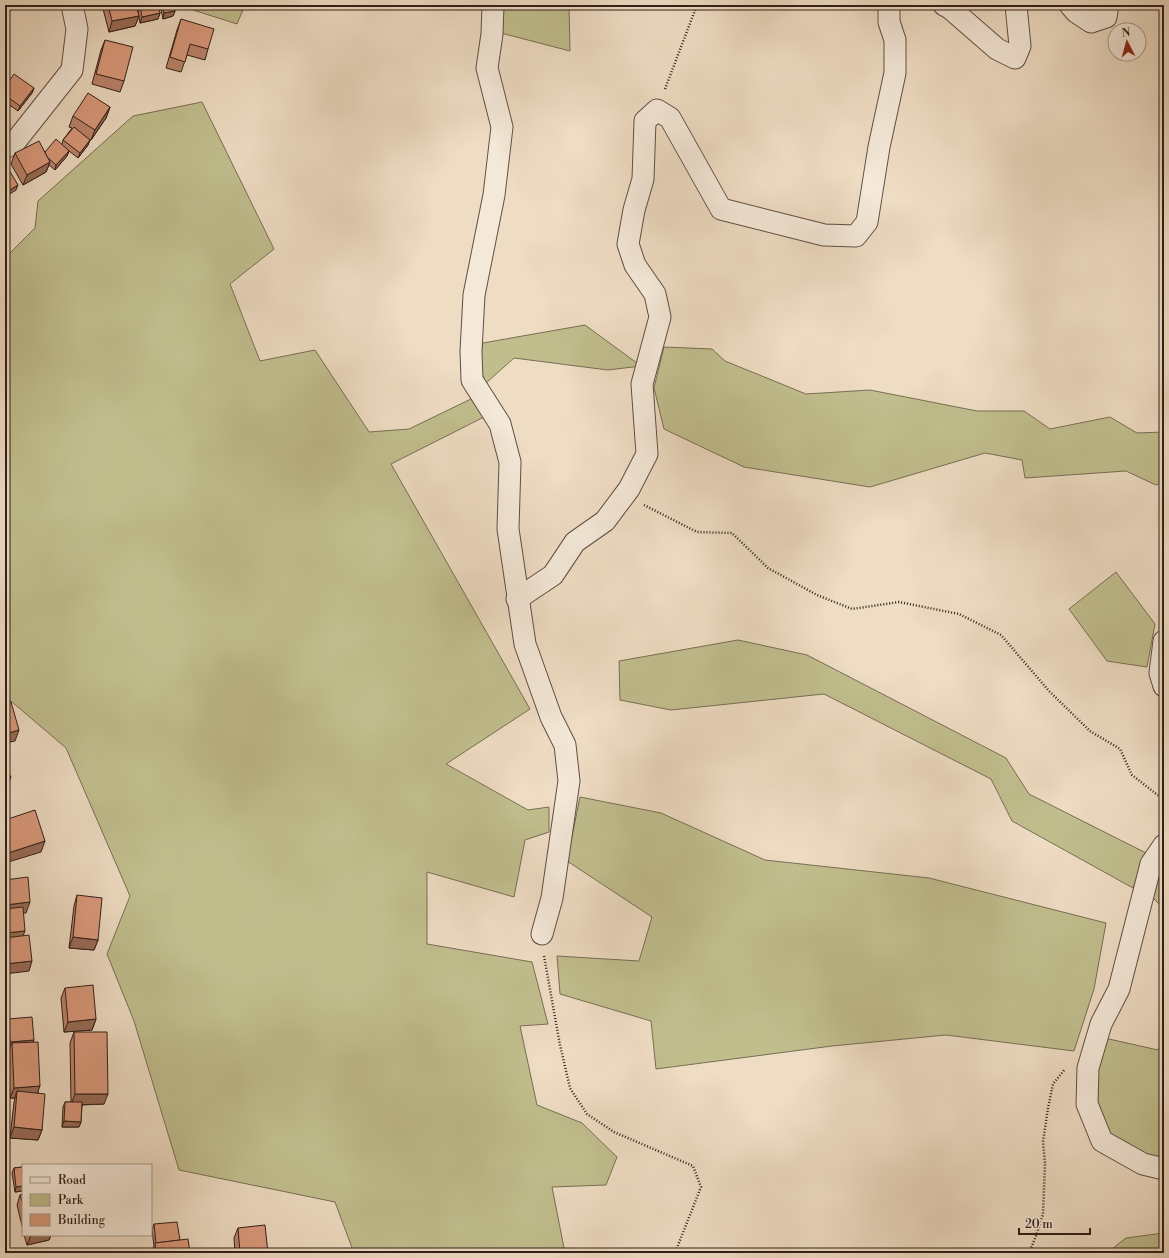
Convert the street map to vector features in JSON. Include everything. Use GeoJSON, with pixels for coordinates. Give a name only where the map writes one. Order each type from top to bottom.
{"type":"FeatureCollection","features":[{"type":"Feature","properties":{"kind":"street"},"geometry":{"type":"LineString","coordinates":[[5,148],[15,142],[72,70],[77,28],[72,5]]}},
{"type":"Feature","properties":{"kind":"street"},"geometry":{"type":"LineString","coordinates":[[493,5],[492,34],[487,68],[502,127],[494,195],[474,295],[471,351],[472,380],[500,424],[510,462],[508,529],[517,599],[528,651],[551,717],[565,745],[569,781],[552,898],[542,934]]}},
{"type":"Feature","properties":{"kind":"street"},"geometry":{"type":"LineString","coordinates":[[517,599],[553,575],[575,542],[605,521],[623,497],[647,454],[642,384],[660,317],[655,294],[635,265],[628,244],[634,210],[643,179],[645,121],[657,110],[670,118],[721,209],[824,235],[856,236],[867,222],[879,147],[895,73],[895,40],[889,22],[889,5]]}},
{"type":"Feature","properties":{"kind":"street"},"geometry":{"type":"LineString","coordinates":[[944,5],[951,9],[997,49],[1015,58],[1020,46],[1016,5]]}},
{"type":"Feature","properties":{"kind":"street"},"geometry":{"type":"LineString","coordinates":[[1070,5],[1076,12],[1091,22],[1106,17],[1108,5]]}},
{"type":"Feature","properties":{"kind":"street"},"geometry":{"type":"LineString","coordinates":[[1164,641],[1160,673],[1164,686]]}},
{"type":"Feature","properties":{"kind":"street"},"geometry":{"type":"LineString","coordinates":[[1164,844],[1151,864],[1119,989],[1101,1024],[1088,1068],[1088,1104],[1102,1141],[1143,1164],[1164,1169]]}},
{"type":"Feature","properties":{"kind":"path"},"geometry":{"type":"LineString","coordinates":[[657,110],[697,5]]}},
{"type":"Feature","properties":{"kind":"path"},"geometry":{"type":"LineString","coordinates":[[623,497],[657,510],[697,532],[732,533],[768,568],[817,595],[852,609],[899,602],[959,614],[1001,635],[1049,691],[1090,731],[1120,749],[1132,775],[1164,800]]}},
{"type":"Feature","properties":{"kind":"path"},"geometry":{"type":"LineString","coordinates":[[542,934],[545,968],[558,1037],[570,1088],[587,1114],[614,1132],[693,1166],[701,1187],[675,1253]]}},
{"type":"Feature","properties":{"kind":"path"},"geometry":{"type":"LineString","coordinates":[[1029,1253],[1043,1214],[1045,1163],[1044,1142],[1053,1084],[1068,1065],[1088,1068]]}},
{"type":"Feature","properties":{"kind":"green space"},"geometry":{"type":"Polygon","coordinates":[[[193,5],[245,5],[237,24],[193,10],[193,5]]]}},
{"type":"Feature","properties":{"kind":"green space"},"geometry":{"type":"Polygon","coordinates":[[[502,5],[569,5],[570,51],[497,32],[502,5]]]}},
{"type":"Feature","properties":{"kind":"green space"},"geometry":{"type":"Polygon","coordinates":[[[202,102],[274,249],[230,284],[260,361],[315,350],[369,432],[409,429],[471,399],[484,417],[391,464],[530,709],[446,764],[528,810],[549,807],[549,832],[525,840],[514,897],[427,872],[427,944],[532,962],[548,1024],[520,1026],[537,1105],[582,1123],[617,1157],[606,1185],[552,1187],[565,1253],[354,1253],[335,1202],[179,1170],[134,1021],[107,954],[130,896],[66,748],[5,696],[5,258],[35,228],[38,201],[133,116],[202,102]]]}},
{"type":"Feature","properties":{"kind":"green space"},"geometry":{"type":"Polygon","coordinates":[[[585,325],[641,366],[608,370],[514,358],[486,383],[478,365],[483,343],[585,325]]]}},
{"type":"Feature","properties":{"kind":"green space"},"geometry":{"type":"Polygon","coordinates":[[[664,347],[712,349],[725,361],[806,394],[870,390],[977,411],[1024,411],[1050,429],[1110,417],[1137,433],[1164,432],[1164,482],[1156,485],[1126,471],[1025,478],[1022,460],[985,453],[870,487],[744,467],[664,429],[654,388],[664,347]]]}},
{"type":"Feature","properties":{"kind":"green space"},"geometry":{"type":"Polygon","coordinates":[[[1116,572],[1155,624],[1147,667],[1107,661],[1069,609],[1116,572]]]}},
{"type":"Feature","properties":{"kind":"green space"},"geometry":{"type":"Polygon","coordinates":[[[738,640],[807,655],[1006,758],[1029,794],[1146,853],[1133,888],[1012,821],[991,779],[824,694],[671,710],[620,700],[619,661],[738,640]]]}},
{"type":"Feature","properties":{"kind":"green space"},"geometry":{"type":"Polygon","coordinates":[[[580,797],[661,813],[765,860],[929,878],[1106,923],[1094,989],[1074,1051],[946,1035],[832,1046],[656,1069],[651,1021],[560,994],[557,956],[639,961],[652,917],[567,861],[580,797]]]}},
{"type":"Feature","properties":{"kind":"green space"},"geometry":{"type":"Polygon","coordinates":[[[1164,858],[1164,909],[1149,894],[1164,858]]]}},
{"type":"Feature","properties":{"kind":"green space"},"geometry":{"type":"Polygon","coordinates":[[[1100,1037],[1158,1050],[1164,1037],[1164,1164],[1115,1146],[1094,1101],[1100,1037]]]}},
{"type":"Feature","properties":{"kind":"green space"},"geometry":{"type":"Polygon","coordinates":[[[1164,1233],[1164,1253],[1107,1253],[1126,1238],[1164,1233]]]}},
{"type":"Feature","properties":{"kind":"building"},"geometry":{"type":"Polygon","coordinates":[[[108,5],[136,5],[139,16],[112,21],[108,5]]]}},
{"type":"Feature","properties":{"kind":"building"},"geometry":{"type":"Polygon","coordinates":[[[140,5],[158,5],[160,13],[142,17],[140,5]]]}},
{"type":"Feature","properties":{"kind":"building"},"geometry":{"type":"Polygon","coordinates":[[[163,5],[173,5],[175,11],[164,13],[163,5]]]}},
{"type":"Feature","properties":{"kind":"building"},"geometry":{"type":"Polygon","coordinates":[[[181,19],[214,29],[208,49],[190,44],[185,62],[170,57],[181,19]]]}},
{"type":"Feature","properties":{"kind":"building"},"geometry":{"type":"Polygon","coordinates":[[[105,40],[133,47],[124,81],[96,74],[105,40]]]}},
{"type":"Feature","properties":{"kind":"building"},"geometry":{"type":"Polygon","coordinates":[[[14,74],[34,88],[20,106],[5,95],[5,87],[14,74]]]}},
{"type":"Feature","properties":{"kind":"building"},"geometry":{"type":"Polygon","coordinates":[[[88,93],[110,107],[95,130],[73,116],[88,93]]]}},
{"type":"Feature","properties":{"kind":"building"},"geometry":{"type":"Polygon","coordinates":[[[74,127],[90,140],[80,153],[63,140],[74,127]]]}},
{"type":"Feature","properties":{"kind":"building"},"geometry":{"type":"Polygon","coordinates":[[[56,139],[69,151],[56,165],[47,157],[45,152],[56,139]]]}},
{"type":"Feature","properties":{"kind":"building"},"geometry":{"type":"Polygon","coordinates":[[[39,141],[50,162],[27,175],[15,153],[39,141]]]}},
{"type":"Feature","properties":{"kind":"building"},"geometry":{"type":"Polygon","coordinates":[[[5,165],[18,185],[5,193],[5,165]]]}},
{"type":"Feature","properties":{"kind":"building"},"geometry":{"type":"Polygon","coordinates":[[[11,702],[19,730],[5,734],[5,704],[11,702]]]}},
{"type":"Feature","properties":{"kind":"building"},"geometry":{"type":"Polygon","coordinates":[[[5,767],[11,777],[5,781],[5,767]]]}},
{"type":"Feature","properties":{"kind":"building"},"geometry":{"type":"Polygon","coordinates":[[[35,810],[45,841],[5,854],[5,820],[35,810]]]}},
{"type":"Feature","properties":{"kind":"building"},"geometry":{"type":"Polygon","coordinates":[[[28,877],[30,902],[5,905],[5,880],[28,877]]]}},
{"type":"Feature","properties":{"kind":"building"},"geometry":{"type":"Polygon","coordinates":[[[77,895],[102,898],[98,940],[73,937],[77,895]]]}},
{"type":"Feature","properties":{"kind":"building"},"geometry":{"type":"Polygon","coordinates":[[[23,907],[25,931],[5,933],[5,909],[23,907]]]}},
{"type":"Feature","properties":{"kind":"building"},"geometry":{"type":"Polygon","coordinates":[[[29,935],[32,961],[5,964],[5,938],[29,935]]]}},
{"type":"Feature","properties":{"kind":"building"},"geometry":{"type":"Polygon","coordinates":[[[93,985],[96,1019],[68,1022],[65,988],[93,985]]]}},
{"type":"Feature","properties":{"kind":"building"},"geometry":{"type":"Polygon","coordinates":[[[32,1017],[34,1040],[10,1042],[8,1019],[32,1017]]]}},
{"type":"Feature","properties":{"kind":"building"},"geometry":{"type":"Polygon","coordinates":[[[74,1032],[107,1032],[108,1094],[75,1094],[74,1032]]]}},
{"type":"Feature","properties":{"kind":"building"},"geometry":{"type":"Polygon","coordinates":[[[38,1042],[40,1086],[14,1088],[12,1043],[38,1042]]]}},
{"type":"Feature","properties":{"kind":"building"},"geometry":{"type":"Polygon","coordinates":[[[17,1091],[45,1094],[42,1130],[14,1127],[17,1091]]]}},
{"type":"Feature","properties":{"kind":"building"},"geometry":{"type":"Polygon","coordinates":[[[65,1102],[82,1102],[81,1122],[64,1121],[65,1102]]]}},
{"type":"Feature","properties":{"kind":"building"},"geometry":{"type":"Polygon","coordinates":[[[22,1167],[22,1186],[16,1187],[14,1168],[22,1167]]]}},
{"type":"Feature","properties":{"kind":"building"},"geometry":{"type":"Polygon","coordinates":[[[177,1222],[180,1240],[156,1243],[154,1224],[177,1222]]]}},
{"type":"Feature","properties":{"kind":"building"},"geometry":{"type":"Polygon","coordinates":[[[265,1225],[268,1253],[240,1253],[238,1228],[265,1225]]]}},
{"type":"Feature","properties":{"kind":"building"},"geometry":{"type":"Polygon","coordinates":[[[188,1239],[190,1253],[156,1253],[155,1243],[188,1239]]]}},
{"type":"Feature","properties":{"kind":"building"},"geometry":{"type":"Polygon","coordinates":[[[5,1245],[8,1253],[5,1253],[5,1245]]]}}]}
